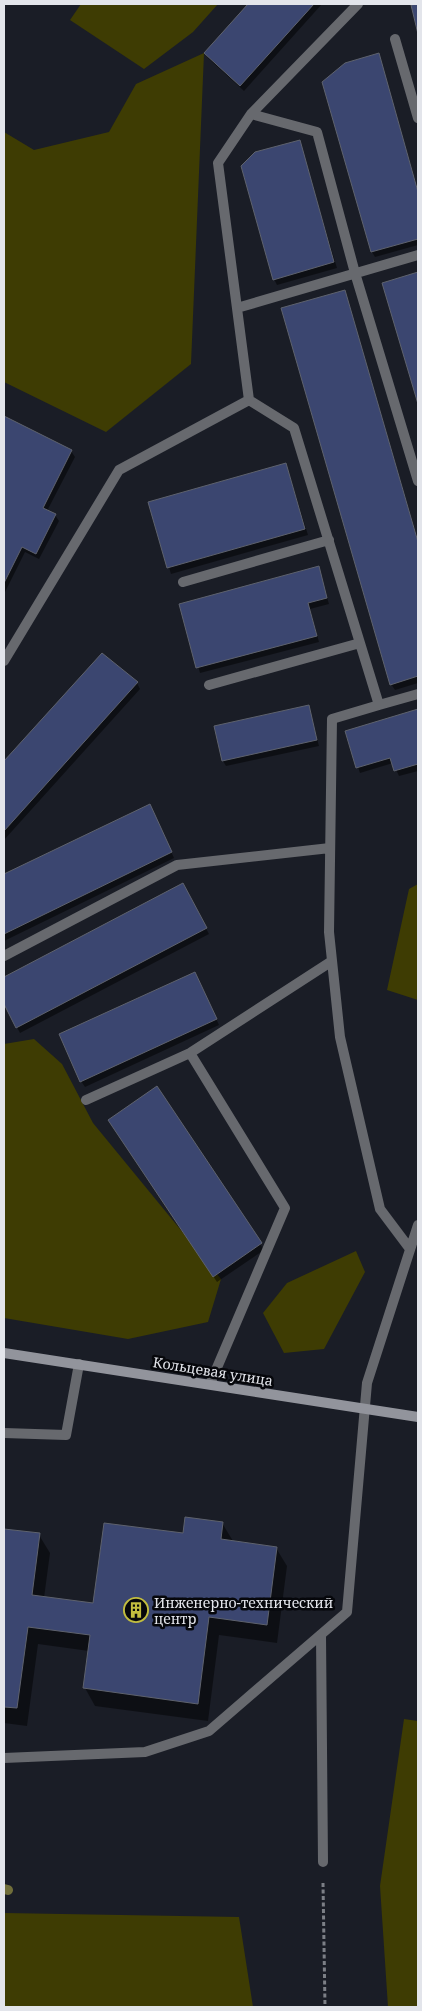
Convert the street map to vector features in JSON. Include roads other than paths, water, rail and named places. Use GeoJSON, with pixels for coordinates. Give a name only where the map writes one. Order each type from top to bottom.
{"type":"FeatureCollection","features":[{"type":"Feature","properties":{"kind":"street","name":"Кольцевая улица"},"geometry":{"type":"LineString","coordinates":[[4,1353],[418,1416]]}},
{"type":"Feature","properties":{"kind":"lane"},"geometry":{"type":"LineString","coordinates":[[249,400],[218,163],[251,114],[358,4]]}},
{"type":"Feature","properties":{"kind":"lane"},"geometry":{"type":"LineString","coordinates":[[395,40],[418,118]]}},
{"type":"Feature","properties":{"kind":"lane"},"geometry":{"type":"LineString","coordinates":[[251,114],[317,132],[355,273],[418,481]]}},
{"type":"Feature","properties":{"kind":"lane"},"geometry":{"type":"LineString","coordinates":[[237,308],[418,255]]}},
{"type":"Feature","properties":{"kind":"lane"},"geometry":{"type":"LineString","coordinates":[[249,400],[294,428],[379,705]]}},
{"type":"Feature","properties":{"kind":"lane"},"geometry":{"type":"LineString","coordinates":[[4,661],[119,470],[249,400]]}},
{"type":"Feature","properties":{"kind":"lane"},"geometry":{"type":"LineString","coordinates":[[183,582],[328,540]]}},
{"type":"Feature","properties":{"kind":"lane"},"geometry":{"type":"LineString","coordinates":[[209,685],[360,643]]}},
{"type":"Feature","properties":{"kind":"lane"},"geometry":{"type":"LineString","coordinates":[[410,1249],[380,1209],[340,1037],[329,932],[330,848],[332,719],[418,694]]}},
{"type":"Feature","properties":{"kind":"lane"},"geometry":{"type":"LineString","coordinates":[[4,956],[177,865],[330,848]]}},
{"type":"Feature","properties":{"kind":"lane"},"geometry":{"type":"LineString","coordinates":[[86,1100],[190,1053],[332,961]]}},
{"type":"Feature","properties":{"kind":"lane"},"geometry":{"type":"LineString","coordinates":[[190,1053],[285,1208],[210,1384]]}},
{"type":"Feature","properties":{"kind":"lane"},"geometry":{"type":"LineString","coordinates":[[4,1758],[144,1752],[209,1732],[347,1612],[367,1383],[418,1224]]}},
{"type":"Feature","properties":{"kind":"lane"},"geometry":{"type":"LineString","coordinates":[[4,1433],[66,1435],[80,1364]]}},
{"type":"Feature","properties":{"kind":"lane"},"geometry":{"type":"LineString","coordinates":[[321,1635],[323,1862]]}},
{"type":"Feature","properties":{"kind":"waterway"},"geometry":{"type":"LineString","coordinates":[[4,1889],[8,1890]]}},
{"type":"Feature","properties":{"kind":"place","name":"Инженерно-технический центр"},"geometry":{"type":"Point","coordinates":[136,1610]}}]}
